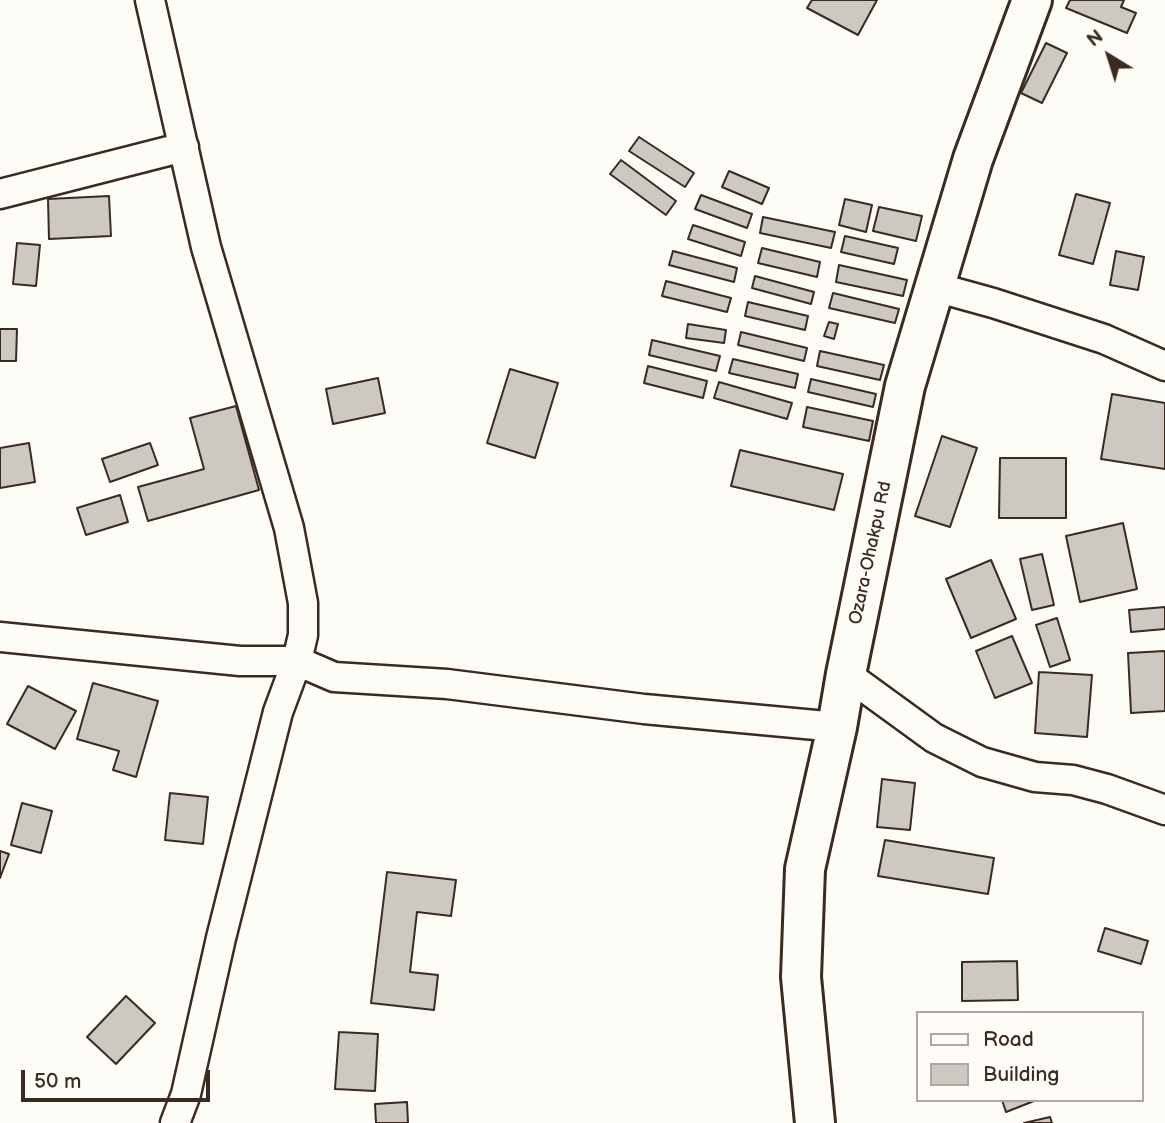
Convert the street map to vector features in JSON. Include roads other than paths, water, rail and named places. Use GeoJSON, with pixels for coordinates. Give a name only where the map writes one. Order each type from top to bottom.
{"type":"FeatureCollection","features":[{"type":"Feature","properties":{"kind":"main road","name":"Ozara-Ohakpu Rd"},"geometry":{"type":"LineString","coordinates":[[814,1123],[801,977],[805,869],[837,727],[905,386],[973,159],[1032,0]]}},
{"type":"Feature","properties":{"kind":"street"},"geometry":{"type":"LineString","coordinates":[[150,0],[206,247],[289,528],[303,603],[303,635],[298,661],[278,712],[262,772],[186,1094],[175,1123]]}},
{"type":"Feature","properties":{"kind":"street"},"geometry":{"type":"LineString","coordinates":[[0,194],[184,147]]}},
{"type":"Feature","properties":{"kind":"street"},"geometry":{"type":"LineString","coordinates":[[934,286],[1104,340],[1165,366]]}},
{"type":"Feature","properties":{"kind":"street"},"geometry":{"type":"LineString","coordinates":[[0,637],[240,661],[298,661],[334,677],[447,684],[643,709],[837,727]]}},
{"type":"Feature","properties":{"kind":"street"},"geometry":{"type":"LineString","coordinates":[[846,674],[934,738],[982,762],[1035,777],[1073,780],[1165,810]]}}]}
